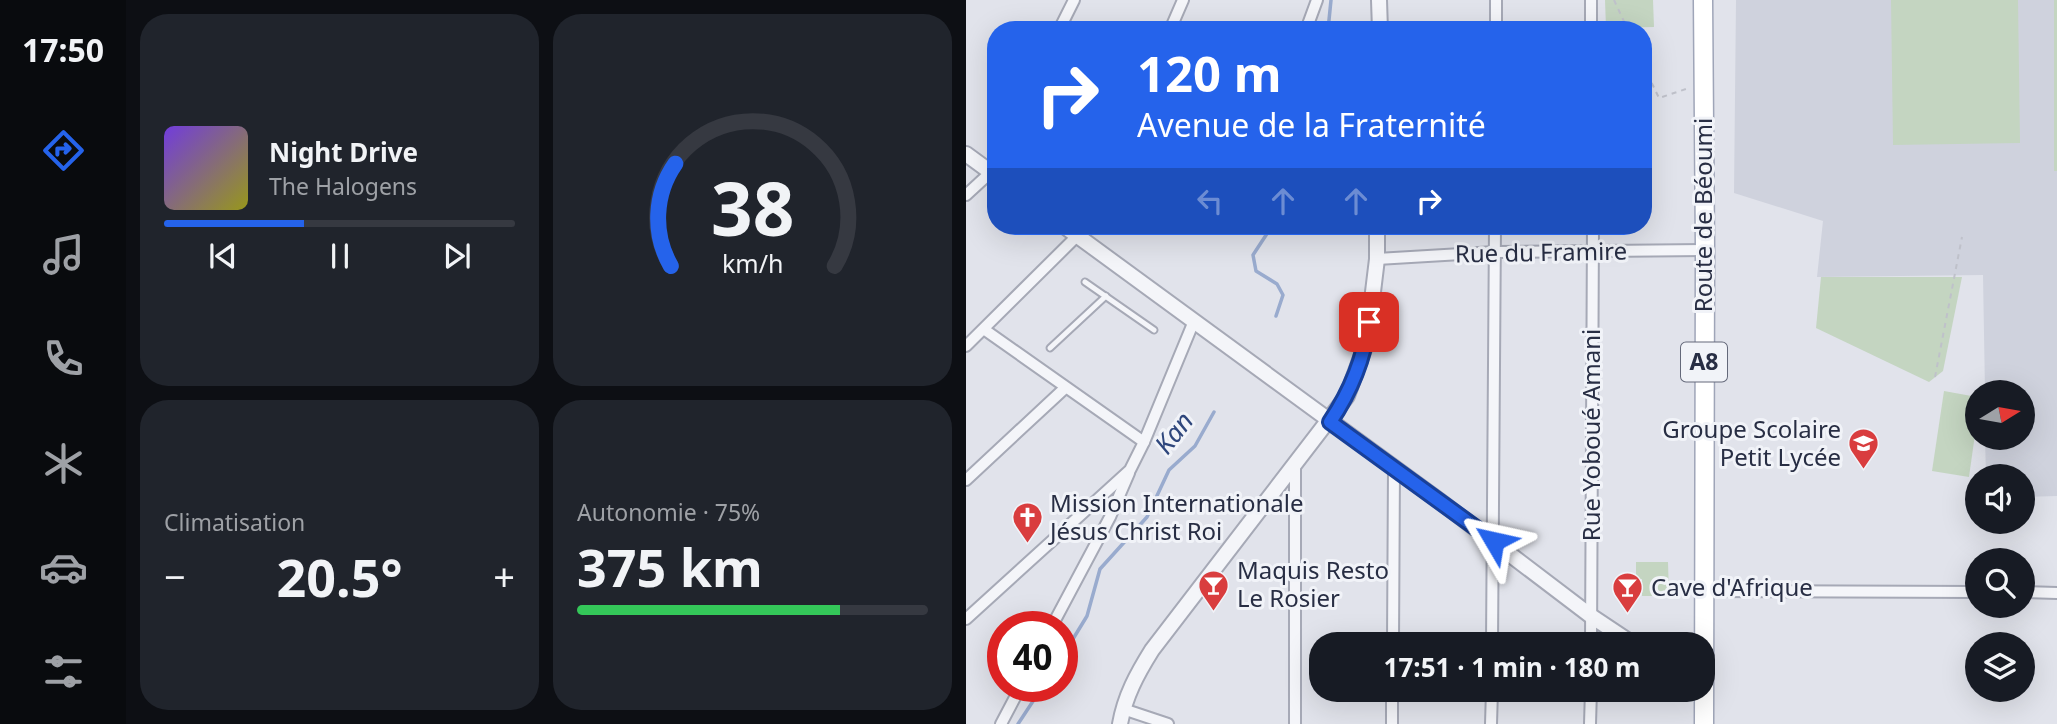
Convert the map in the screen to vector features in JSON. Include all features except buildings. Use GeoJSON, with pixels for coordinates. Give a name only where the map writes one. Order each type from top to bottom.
{"type":"FeatureCollection","features":[{"type":"Feature","properties":{"kind":"main road","name":"Route de Béoumi"},"geometry":{"type":"LineString","coordinates":[[1703,0],[1703,632]]}},
{"type":"Feature","properties":{"kind":"main road","name":"Route de Béoumi"},"geometry":{"type":"LineString","coordinates":[[1703,702],[1704,724]]}},
{"type":"Feature","properties":{"kind":"street"},"geometry":{"type":"LineString","coordinates":[[1064,21],[1074,0]]}},
{"type":"Feature","properties":{"kind":"street"},"geometry":{"type":"LineString","coordinates":[[1174,21],[1183,0]]}},
{"type":"Feature","properties":{"kind":"street"},"geometry":{"type":"LineString","coordinates":[[1309,21],[1317,0]]}},
{"type":"Feature","properties":{"kind":"street"},"geometry":{"type":"LineString","coordinates":[[1379,0],[1380,21]]}},
{"type":"Feature","properties":{"kind":"street"},"geometry":{"type":"LineString","coordinates":[[1496,0],[1496,21]]}},
{"type":"Feature","properties":{"kind":"street"},"geometry":{"type":"LineString","coordinates":[[1591,0],[1591,21]]}},
{"type":"Feature","properties":{"kind":"street"},"geometry":{"type":"LineString","coordinates":[[966,153],[987,166]]}},
{"type":"Feature","properties":{"kind":"street"},"geometry":{"type":"LineString","coordinates":[[966,195],[987,176]]}},
{"type":"Feature","properties":{"kind":"street"},"geometry":{"type":"LineString","coordinates":[[966,346],[985,330],[1075,235]]}},
{"type":"Feature","properties":{"kind":"street"},"geometry":{"type":"LineString","coordinates":[[1084,235],[1194,321],[1615,632]]}},
{"type":"Feature","properties":{"kind":"street"},"geometry":{"type":"LineString","coordinates":[[1168,724],[1121,717],[1135,677],[1152,650],[1348,396],[1364,351],[1377,259],[1377,235]]}},
{"type":"Feature","properties":{"kind":"street"},"geometry":{"type":"LineString","coordinates":[[1492,632],[1495,235]]}},
{"type":"Feature","properties":{"kind":"street","name":"Rue Yoboué Amani"},"geometry":{"type":"LineString","coordinates":[[1591,632],[1593,235]]}},
{"type":"Feature","properties":{"kind":"street","name":"Rue du Framire"},"geometry":{"type":"LineString","coordinates":[[1377,259],[1495,252],[1705,250]]}},
{"type":"Feature","properties":{"kind":"street"},"geometry":{"type":"LineString","coordinates":[[1060,611],[1110,517],[1194,321]]}},
{"type":"Feature","properties":{"kind":"street"},"geometry":{"type":"LineString","coordinates":[[985,330],[1144,442]]}},
{"type":"Feature","properties":{"kind":"street"},"geometry":{"type":"LineString","coordinates":[[966,480],[1065,388]]}},
{"type":"Feature","properties":{"kind":"street"},"geometry":{"type":"LineString","coordinates":[[1295,465],[1295,724]]}},
{"type":"Feature","properties":{"kind":"street"},"geometry":{"type":"LineString","coordinates":[[1393,632],[1394,468]]}},
{"type":"Feature","properties":{"kind":"street"},"geometry":{"type":"LineString","coordinates":[[966,618],[1130,470]]}},
{"type":"Feature","properties":{"kind":"street"},"geometry":{"type":"LineString","coordinates":[[1703,591],[1965,592]]}},
{"type":"Feature","properties":{"kind":"street"},"geometry":{"type":"LineString","coordinates":[[2035,592],[2057,593]]}},
{"type":"Feature","properties":{"kind":"street"},"geometry":{"type":"LineString","coordinates":[[1001,724],[1013,702]]}},
{"type":"Feature","properties":{"kind":"street"},"geometry":{"type":"LineString","coordinates":[[1392,702],[1392,724]]}},
{"type":"Feature","properties":{"kind":"street"},"geometry":{"type":"LineString","coordinates":[[1491,724],[1492,702]]}},
{"type":"Feature","properties":{"kind":"street"},"geometry":{"type":"LineString","coordinates":[[1590,724],[1591,702]]}},
{"type":"Feature","properties":{"kind":"lane"},"geometry":{"type":"LineString","coordinates":[[1085,282],[1154,330]]}},
{"type":"Feature","properties":{"kind":"lane"},"geometry":{"type":"LineString","coordinates":[[1050,348],[1106,296]]}},
{"type":"Feature","properties":{"kind":"path"},"geometry":{"type":"LineString","coordinates":[[1614,0],[1624,21]]}},
{"type":"Feature","properties":{"kind":"path"},"geometry":{"type":"LineString","coordinates":[[1652,84],[1659,98],[1663,99],[1703,82]]}},
{"type":"Feature","properties":{"kind":"path"},"geometry":{"type":"LineString","coordinates":[[1935,377],[1962,237]]}},
{"type":"Feature","properties":{"kind":"shaded area"},"geometry":{"type":"Polygon","coordinates":[[[1736,0],[2057,0],[2057,496],[2035,497],[2035,464],[1986,464],[1985,450],[2035,450],[2035,380],[1985,380],[1983,275],[1817,277],[1823,221],[1734,193],[1736,0]]]}},
{"type":"Feature","properties":{"kind":"green space"},"geometry":{"type":"Polygon","coordinates":[[[1605,0],[1653,0],[1654,27],[1652,21],[1606,21],[1605,0]]]}},
{"type":"Feature","properties":{"kind":"green space"},"geometry":{"type":"Polygon","coordinates":[[[1891,0],[2018,0],[2020,143],[1893,145],[1891,0]]]}},
{"type":"Feature","properties":{"kind":"green space"},"geometry":{"type":"Polygon","coordinates":[[[2054,0],[2057,0],[2057,171],[2054,171],[2054,0]]]}},
{"type":"Feature","properties":{"kind":"green space"},"geometry":{"type":"Polygon","coordinates":[[[1821,277],[1962,277],[1943,371],[1929,382],[1816,328],[1821,277]]]}},
{"type":"Feature","properties":{"kind":"green space"},"geometry":{"type":"Polygon","coordinates":[[[1944,391],[1965,395],[1965,450],[1973,450],[1971,464],[1965,464],[1965,476],[1932,471],[1944,391]]]}},
{"type":"Feature","properties":{"kind":"green space"},"geometry":{"type":"Polygon","coordinates":[[[1636,562],[1668,562],[1669,596],[1642,596],[1642,579],[1636,579],[1636,562]]]}},
{"type":"Feature","properties":{"kind":"waterway","name":"Kan"},"geometry":{"type":"LineString","coordinates":[[1329,21],[1331,0]]}},
{"type":"Feature","properties":{"kind":"waterway","name":"Kan"},"geometry":{"type":"LineString","coordinates":[[1266,235],[1253,255],[1256,271],[1277,284],[1283,295],[1276,316]]}},
{"type":"Feature","properties":{"kind":"waterway","name":"Kan"},"geometry":{"type":"LineString","coordinates":[[1078,631],[1087,616],[1100,569],[1147,517],[1169,470],[1195,446],[1214,412]]}},
{"type":"Feature","properties":{"kind":"waterway","name":"Kan"},"geometry":{"type":"LineString","coordinates":[[1018,724],[1032,702]]}},
{"type":"Feature","properties":{"kind":"place","name":"Groupe Scolaire Petit Lycée"},"geometry":{"type":"Point","coordinates":[1864,471]}},
{"type":"Feature","properties":{"kind":"place","name":"Mission Internationale Jésus Christ Roi"},"geometry":{"type":"Point","coordinates":[1027,545]}},
{"type":"Feature","properties":{"kind":"place","name":"Maquis Resto Le Rosier"},"geometry":{"type":"Point","coordinates":[1214,612]}},
{"type":"Feature","properties":{"kind":"place","name":"Cave d'Afrique"},"geometry":{"type":"Point","coordinates":[1628,615]}},
{"type":"Feature","properties":{"kind":"route"},"geometry":{"type":"LineString","coordinates":[[1369,322],[1367,341],[1348,396],[1330,422],[1494,541]]}}]}
